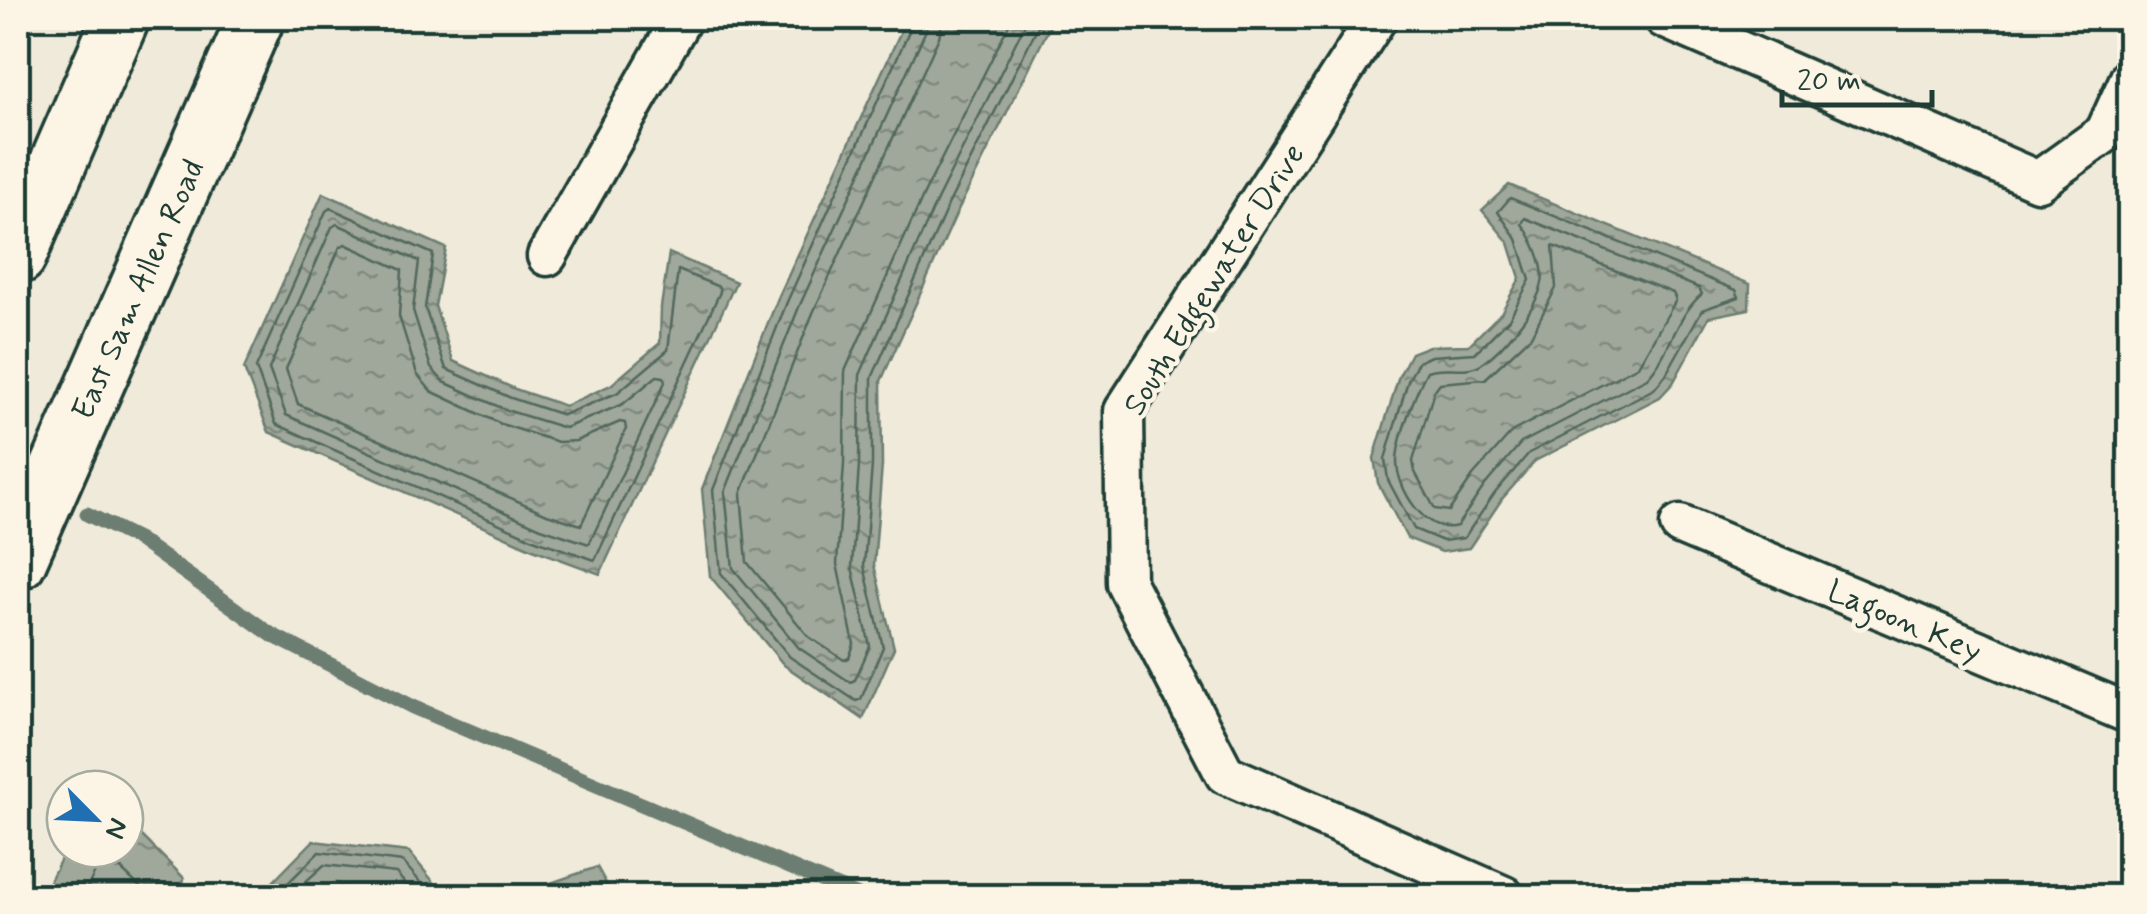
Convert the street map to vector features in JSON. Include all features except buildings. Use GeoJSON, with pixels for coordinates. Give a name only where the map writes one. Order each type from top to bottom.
{"type":"FeatureCollection","features":[{"type":"Feature","properties":{"kind":"main road"},"geometry":{"type":"LineString","coordinates":[[18,256],[121,18]]}},
{"type":"Feature","properties":{"kind":"main road","name":"East Sam Allen Road"},"geometry":{"type":"LineString","coordinates":[[18,561],[256,18]]}},
{"type":"Feature","properties":{"kind":"street"},"geometry":{"type":"LineString","coordinates":[[547,256],[682,18]]}},
{"type":"Feature","properties":{"kind":"street","name":"South Edgewater Drive"},"geometry":{"type":"LineString","coordinates":[[1377,18],[1124,411],[1126,583],[1225,774],[1504,896]]}},
{"type":"Feature","properties":{"kind":"street"},"geometry":{"type":"LineString","coordinates":[[1664,18],[2038,181],[2105,132],[2130,78]]}},
{"type":"Feature","properties":{"kind":"street","name":"Lagoon Key"},"geometry":{"type":"LineString","coordinates":[[1680,525],[2130,714]]}},
{"type":"Feature","properties":{"kind":"water"},"geometry":{"type":"Polygon","coordinates":[[[907,18],[1054,18],[958,210],[881,381],[882,465],[874,565],[894,648],[863,719],[784,665],[710,576],[702,489],[778,298],[907,18]]]}},
{"type":"Feature","properties":{"kind":"water"},"geometry":{"type":"Polygon","coordinates":[[[1509,185],[1750,284],[1749,309],[1709,317],[1673,383],[1660,397],[1535,461],[1502,499],[1469,548],[1442,552],[1407,538],[1378,483],[1374,458],[1399,376],[1411,353],[1429,346],[1469,345],[1501,313],[1520,278],[1509,243],[1482,210],[1509,185]]]}},
{"type":"Feature","properties":{"kind":"water"},"geometry":{"type":"Polygon","coordinates":[[[323,193],[446,248],[435,306],[453,361],[565,406],[611,385],[660,343],[669,253],[736,282],[600,574],[533,549],[269,432],[244,369],[323,193]]]}},
{"type":"Feature","properties":{"kind":"water"},"geometry":{"type":"Polygon","coordinates":[[[145,839],[184,878],[181,896],[42,896],[56,869],[145,869],[145,839]]]}},
{"type":"Feature","properties":{"kind":"water"},"geometry":{"type":"Polygon","coordinates":[[[313,841],[409,852],[445,896],[265,896],[266,889],[313,841]]]}},
{"type":"Feature","properties":{"kind":"water"},"geometry":{"type":"Polygon","coordinates":[[[597,867],[613,896],[513,896],[597,867]]]}},
{"type":"Feature","properties":{"kind":"waterway"},"geometry":{"type":"LineString","coordinates":[[87,514],[139,540],[272,635],[413,707],[858,896]]}}]}
